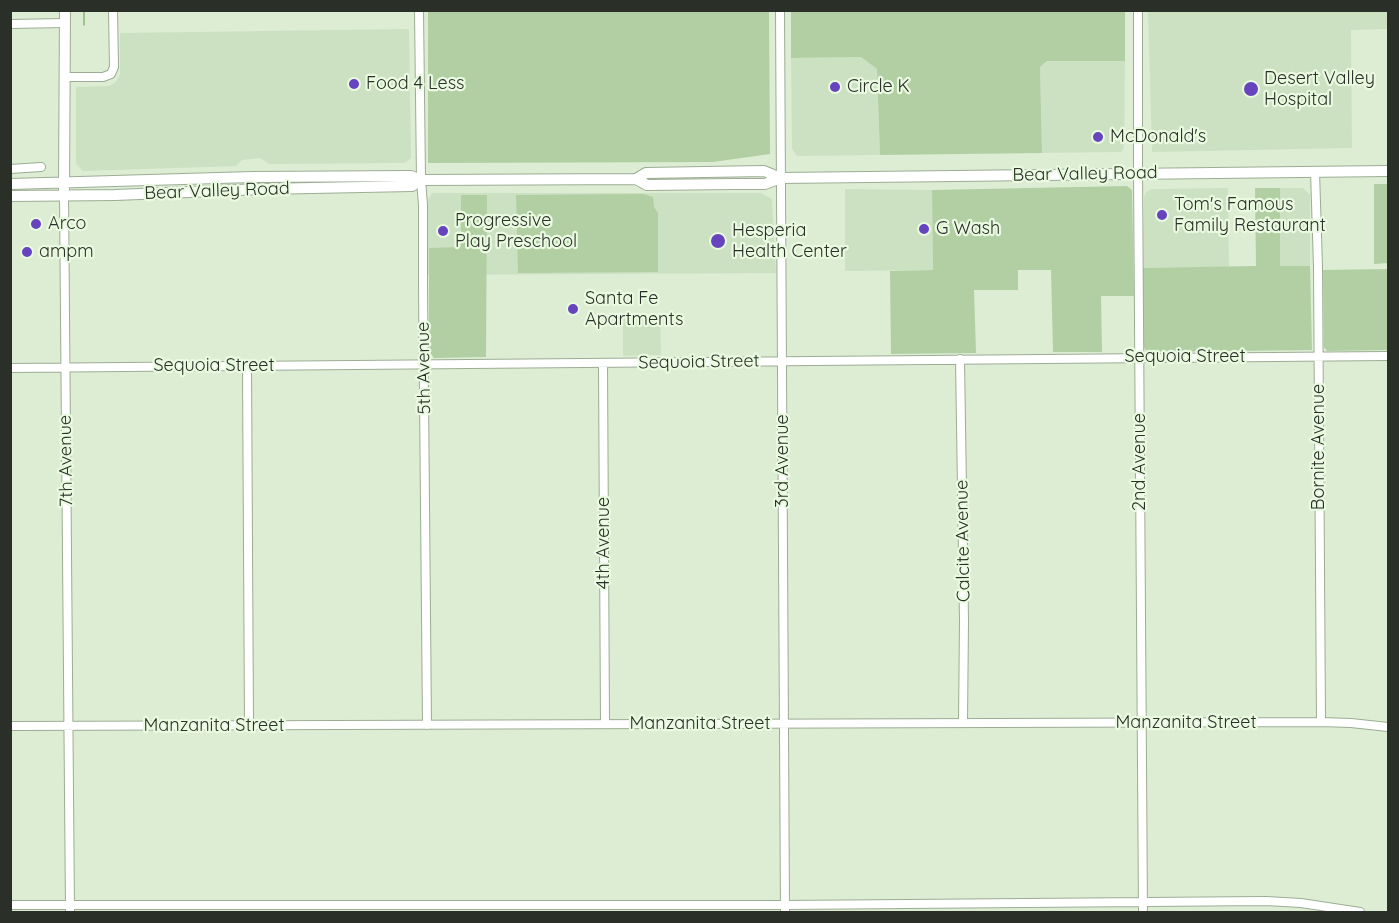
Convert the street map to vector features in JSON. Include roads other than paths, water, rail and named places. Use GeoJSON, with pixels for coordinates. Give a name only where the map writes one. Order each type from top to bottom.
{"type":"FeatureCollection","features":[{"type":"Feature","properties":{"kind":"main road","name":"7th Avenue"},"geometry":{"type":"LineString","coordinates":[[64,196],[65,10]]}},
{"type":"Feature","properties":{"kind":"main road","name":"Bear Valley Road"},"geometry":{"type":"LineString","coordinates":[[10,184],[253,177],[411,176],[421,180],[636,179],[647,185],[765,183],[781,178],[1389,171]]}},
{"type":"Feature","properties":{"kind":"main road"},"geometry":{"type":"LineString","coordinates":[[183,192],[204,186],[248,184],[252,182],[253,177]]}},
{"type":"Feature","properties":{"kind":"main road","name":"Bear Valley Road"},"geometry":{"type":"LineString","coordinates":[[10,196],[412,186],[421,180]]}},
{"type":"Feature","properties":{"kind":"street"},"geometry":{"type":"LineString","coordinates":[[65,77],[103,77],[111,74],[114,67],[113,10]]}},
{"type":"Feature","properties":{"kind":"street","name":"5th Avenue"},"geometry":{"type":"LineString","coordinates":[[420,10],[427,725]]}},
{"type":"Feature","properties":{"kind":"street","name":"3rd Avenue"},"geometry":{"type":"LineString","coordinates":[[780,10],[785,909]]}},
{"type":"Feature","properties":{"kind":"street","name":"2nd Avenue"},"geometry":{"type":"LineString","coordinates":[[1138,10],[1143,912]]}},
{"type":"Feature","properties":{"kind":"street"},"geometry":{"type":"LineString","coordinates":[[10,24],[65,23]]}},
{"type":"Feature","properties":{"kind":"street"},"geometry":{"type":"LineString","coordinates":[[10,169],[40,166]]}},
{"type":"Feature","properties":{"kind":"street","name":"Bornite Avenue"},"geometry":{"type":"LineString","coordinates":[[1315,171],[1318,254],[1321,722]]}},
{"type":"Feature","properties":{"kind":"street","name":"7th Avenue"},"geometry":{"type":"LineString","coordinates":[[64,196],[70,909]]}},
{"type":"Feature","properties":{"kind":"street","name":"Sequoia Street"},"geometry":{"type":"LineString","coordinates":[[10,368],[1389,356]]}},
{"type":"Feature","properties":{"kind":"street","name":"Calcite Avenue"},"geometry":{"type":"LineString","coordinates":[[960,359],[964,613],[963,723]]}},
{"type":"Feature","properties":{"kind":"street","name":"4th Avenue"},"geometry":{"type":"LineString","coordinates":[[603,363],[605,724]]}},
{"type":"Feature","properties":{"kind":"street"},"geometry":{"type":"LineString","coordinates":[[247,366],[249,726]]}},
{"type":"Feature","properties":{"kind":"street","name":"Manzanita Street"},"geometry":{"type":"LineString","coordinates":[[10,726],[1321,722],[1389,727]]}},
{"type":"Feature","properties":{"kind":"street"},"geometry":{"type":"LineString","coordinates":[[10,905],[70,909],[785,909],[1143,902],[1278,902],[1301,903],[1359,912]]}},
{"type":"Feature","properties":{"kind":"waterway"},"geometry":{"type":"LineString","coordinates":[[84,10],[84,25]]}},
{"type":"Feature","properties":{"kind":"place","name":"Food 4 Less"},"geometry":{"type":"Point","coordinates":[354,84]}},
{"type":"Feature","properties":{"kind":"place","name":"Circle K"},"geometry":{"type":"Point","coordinates":[835,87]}},
{"type":"Feature","properties":{"kind":"place","name":"Desert Valley Hospital"},"geometry":{"type":"Point","coordinates":[1251,89]}},
{"type":"Feature","properties":{"kind":"place","name":"McDonald's"},"geometry":{"type":"Point","coordinates":[1098,137]}},
{"type":"Feature","properties":{"kind":"place","name":"Tom's Famous Family Restaurant"},"geometry":{"type":"Point","coordinates":[1162,215]}},
{"type":"Feature","properties":{"kind":"place","name":"Arco"},"geometry":{"type":"Point","coordinates":[36,224]}},
{"type":"Feature","properties":{"kind":"place","name":"G Wash"},"geometry":{"type":"Point","coordinates":[924,229]}},
{"type":"Feature","properties":{"kind":"place","name":"Progressive Play Preschool"},"geometry":{"type":"Point","coordinates":[443,231]}},
{"type":"Feature","properties":{"kind":"place","name":"Hesperia Health Center"},"geometry":{"type":"Point","coordinates":[718,241]}},
{"type":"Feature","properties":{"kind":"place","name":"ampm"},"geometry":{"type":"Point","coordinates":[27,252]}},
{"type":"Feature","properties":{"kind":"place","name":"Santa Fe Apartments"},"geometry":{"type":"Point","coordinates":[573,309]}}]}
